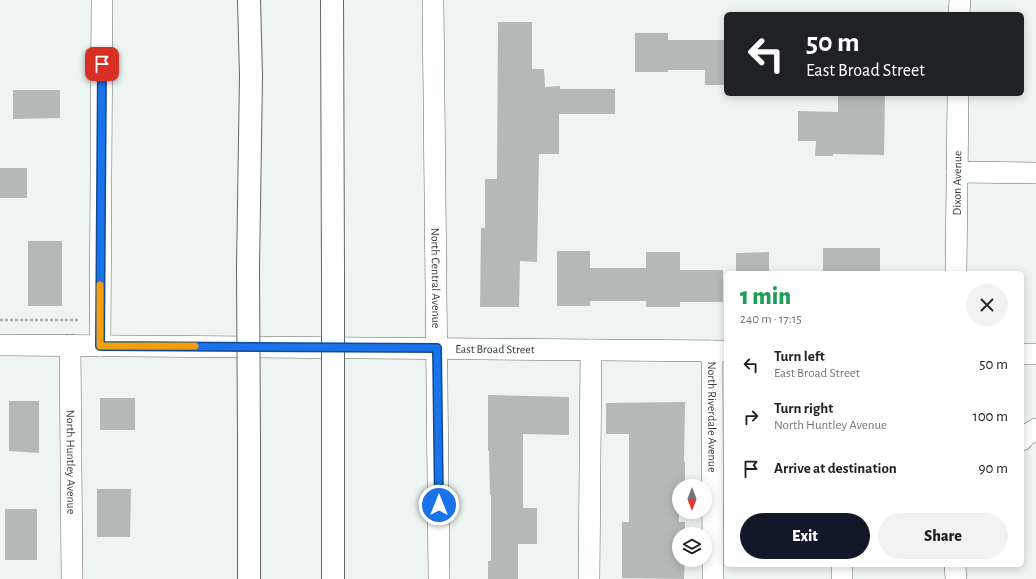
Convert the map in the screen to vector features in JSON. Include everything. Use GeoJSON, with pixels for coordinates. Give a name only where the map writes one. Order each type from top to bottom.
{"type":"FeatureCollection","features":[{"type":"Feature","properties":{"kind":"highway"},"geometry":{"type":"LineString","coordinates":[[249,0],[251,76],[248,269],[249,579]]}},
{"type":"Feature","properties":{"kind":"highway"},"geometry":{"type":"LineString","coordinates":[[332,0],[333,579]]}},
{"type":"Feature","properties":{"kind":"street"},"geometry":{"type":"LineString","coordinates":[[100,346],[102,0]]}},
{"type":"Feature","properties":{"kind":"street","name":"North Central Avenue"},"geometry":{"type":"LineString","coordinates":[[433,0],[439,579]]}},
{"type":"Feature","properties":{"kind":"street"},"geometry":{"type":"LineString","coordinates":[[959,12],[960,0]]}},
{"type":"Feature","properties":{"kind":"street","name":"Dixon Avenue"},"geometry":{"type":"LineString","coordinates":[[956,271],[958,96]]}},
{"type":"Feature","properties":{"kind":"street"},"geometry":{"type":"LineString","coordinates":[[957,172],[1036,173]]}},
{"type":"Feature","properties":{"kind":"street","name":"East Broad Street"},"geometry":{"type":"LineString","coordinates":[[0,345],[719,351]]}},
{"type":"Feature","properties":{"kind":"street","name":"North Huntley Avenue"},"geometry":{"type":"LineString","coordinates":[[70,345],[72,579]]}},
{"type":"Feature","properties":{"kind":"street"},"geometry":{"type":"LineString","coordinates":[[589,579],[591,350]]}},
{"type":"Feature","properties":{"kind":"street","name":"North Riverdale Avenue"},"geometry":{"type":"LineString","coordinates":[[713,579],[719,351]]}},
{"type":"Feature","properties":{"kind":"street"},"geometry":{"type":"LineString","coordinates":[[1024,354],[1036,354]]}},
{"type":"Feature","properties":{"kind":"street"},"geometry":{"type":"LineString","coordinates":[[1024,437],[1036,429]]}},
{"type":"Feature","properties":{"kind":"street"},"geometry":{"type":"LineString","coordinates":[[842,567],[842,579]]}},
{"type":"Feature","properties":{"kind":"street"},"geometry":{"type":"LineString","coordinates":[[956,567],[956,579]]}},
{"type":"Feature","properties":{"kind":"path"},"geometry":{"type":"LineString","coordinates":[[0,320],[100,320]]}},
{"type":"Feature","properties":{"kind":"building"},"geometry":{"type":"Polygon","coordinates":[[[498,22],[532,22],[532,69],[544,69],[545,87],[560,86],[560,89],[615,89],[615,114],[559,114],[559,154],[539,154],[537,262],[520,261],[519,307],[480,307],[481,228],[485,228],[485,179],[497,179],[498,22]]]}},
{"type":"Feature","properties":{"kind":"building"},"geometry":{"type":"Polygon","coordinates":[[[635,33],[668,33],[668,40],[724,40],[724,85],[705,85],[705,70],[635,72],[635,33]]]}},
{"type":"Feature","properties":{"kind":"building"},"geometry":{"type":"Polygon","coordinates":[[[13,90],[60,90],[60,118],[13,119],[13,90]]]}},
{"type":"Feature","properties":{"kind":"building"},"geometry":{"type":"Polygon","coordinates":[[[838,96],[885,96],[884,155],[833,154],[833,156],[815,156],[816,141],[798,141],[798,111],[838,112],[838,96]]]}},
{"type":"Feature","properties":{"kind":"building"},"geometry":{"type":"Polygon","coordinates":[[[0,168],[27,168],[27,198],[0,198],[0,168]]]}},
{"type":"Feature","properties":{"kind":"building"},"geometry":{"type":"Polygon","coordinates":[[[28,241],[62,241],[62,306],[28,306],[28,241]]]}},
{"type":"Feature","properties":{"kind":"building"},"geometry":{"type":"Polygon","coordinates":[[[823,248],[880,248],[880,271],[823,271],[823,248]]]}},
{"type":"Feature","properties":{"kind":"building"},"geometry":{"type":"Polygon","coordinates":[[[557,251],[590,251],[590,268],[646,268],[646,252],[680,252],[680,270],[723,270],[723,302],[680,302],[680,307],[646,307],[646,301],[590,301],[590,306],[557,306],[557,251]]]}},
{"type":"Feature","properties":{"kind":"building"},"geometry":{"type":"Polygon","coordinates":[[[769,252],[769,271],[736,271],[736,253],[769,252]]]}},
{"type":"Feature","properties":{"kind":"building"},"geometry":{"type":"Polygon","coordinates":[[[488,395],[569,397],[569,435],[523,434],[523,508],[537,508],[537,544],[518,544],[518,579],[488,579],[488,561],[491,561],[491,495],[488,451],[488,395]]]}},
{"type":"Feature","properties":{"kind":"building"},"geometry":{"type":"Polygon","coordinates":[[[100,398],[135,398],[135,430],[100,430],[100,398]]]}},
{"type":"Feature","properties":{"kind":"building"},"geometry":{"type":"Polygon","coordinates":[[[9,401],[39,401],[39,453],[9,451],[9,401]]]}},
{"type":"Feature","properties":{"kind":"building"},"geometry":{"type":"Polygon","coordinates":[[[685,402],[685,479],[672,479],[672,519],[679,519],[679,522],[685,522],[685,527],[672,527],[672,567],[685,567],[684,579],[622,578],[622,522],[629,522],[629,434],[606,434],[606,403],[685,402]]]}},
{"type":"Feature","properties":{"kind":"building"},"geometry":{"type":"Polygon","coordinates":[[[97,489],[131,489],[130,537],[97,537],[97,489]]]}},
{"type":"Feature","properties":{"kind":"building"},"geometry":{"type":"Polygon","coordinates":[[[5,509],[37,509],[37,560],[5,560],[5,509]]]}},
{"type":"Feature","properties":{"kind":"slow traffic"},"geometry":{"type":"LineString","coordinates":[[100,285],[100,346],[195,346]]}},
{"type":"Feature","properties":{"kind":"route"},"geometry":{"type":"LineString","coordinates":[[102,64],[100,346],[437,348],[439,505]]}}]}
